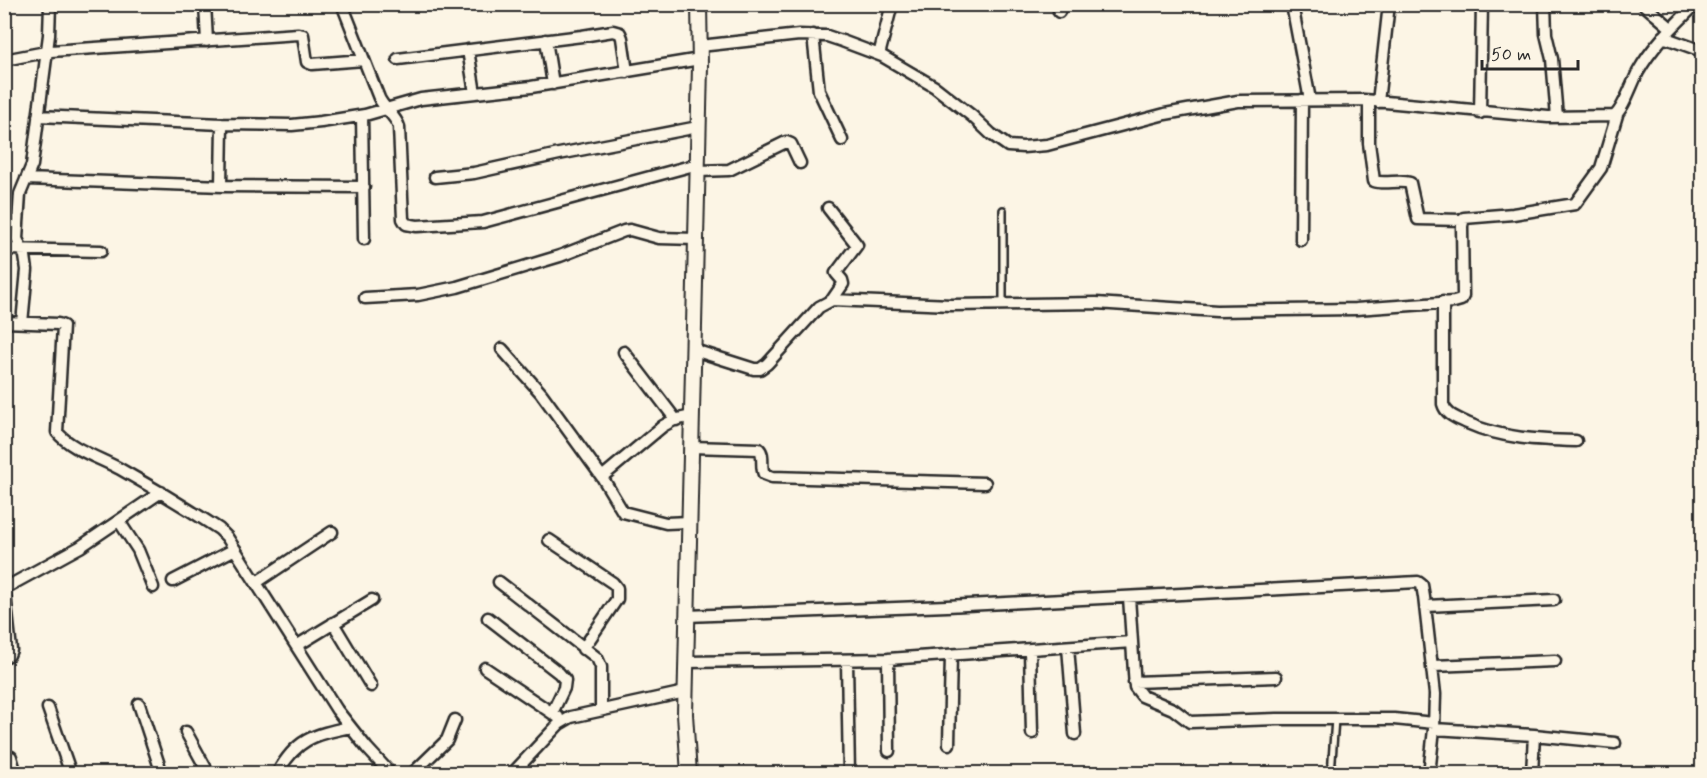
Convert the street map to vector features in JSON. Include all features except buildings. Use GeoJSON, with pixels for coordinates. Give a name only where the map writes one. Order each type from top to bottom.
{"type":"FeatureCollection","features":[{"type":"Feature","properties":{"kind":"street"},"geometry":{"type":"LineString","coordinates":[[22,323],[27,261],[17,239],[20,194],[32,165],[47,52],[50,4]]}},
{"type":"Feature","properties":{"kind":"street"},"geometry":{"type":"LineString","coordinates":[[205,4],[207,41]]}},
{"type":"Feature","properties":{"kind":"street"},"geometry":{"type":"LineString","coordinates":[[342,4],[364,60],[387,108],[399,127],[403,219],[410,226],[483,222],[704,169],[735,167],[786,142],[791,144],[800,163]]}},
{"type":"Feature","properties":{"kind":"street"},"geometry":{"type":"LineString","coordinates":[[689,774],[686,692],[696,662],[697,616],[689,522],[700,447],[692,416],[701,353],[696,239],[704,169],[698,127],[705,49],[699,4]]}},
{"type":"Feature","properties":{"kind":"street"},"geometry":{"type":"LineString","coordinates":[[879,55],[892,4]]}},
{"type":"Feature","properties":{"kind":"street"},"geometry":{"type":"LineString","coordinates":[[1389,4],[1373,102],[1370,143],[1374,181],[1410,183],[1418,219],[1462,220],[1467,217],[1513,214],[1575,204],[1601,168],[1617,115],[1640,69],[1652,50],[1695,4]]}},
{"type":"Feature","properties":{"kind":"street"},"geometry":{"type":"LineString","coordinates":[[1480,113],[1482,4]]}},
{"type":"Feature","properties":{"kind":"street"},"geometry":{"type":"LineString","coordinates":[[1545,4],[1546,34],[1552,59],[1557,117]]}},
{"type":"Feature","properties":{"kind":"street"},"geometry":{"type":"LineString","coordinates":[[1642,4],[1671,28]]}},
{"type":"Feature","properties":{"kind":"street"},"geometry":{"type":"LineString","coordinates":[[1293,10],[1306,100],[1301,240]]}},
{"type":"Feature","properties":{"kind":"street"},"geometry":{"type":"LineString","coordinates":[[398,59],[617,31],[622,38],[627,72]]}},
{"type":"Feature","properties":{"kind":"street"},"geometry":{"type":"LineString","coordinates":[[4,60],[47,52],[301,34],[307,62],[312,64],[364,60]]}},
{"type":"Feature","properties":{"kind":"street"},"geometry":{"type":"LineString","coordinates":[[39,116],[292,125],[362,116],[409,102],[627,72],[705,49],[813,35],[842,40],[879,55],[935,87],[1008,146],[1047,145],[1165,114],[1238,101],[1373,102],[1480,113],[1557,117],[1617,115]]}},
{"type":"Feature","properties":{"kind":"street"},"geometry":{"type":"LineString","coordinates":[[813,35],[819,91],[842,140]]}},
{"type":"Feature","properties":{"kind":"street"},"geometry":{"type":"LineString","coordinates":[[1663,37],[1702,51]]}},
{"type":"Feature","properties":{"kind":"street"},"geometry":{"type":"LineString","coordinates":[[546,40],[553,84]]}},
{"type":"Feature","properties":{"kind":"street"},"geometry":{"type":"LineString","coordinates":[[468,50],[475,93]]}},
{"type":"Feature","properties":{"kind":"street"},"geometry":{"type":"LineString","coordinates":[[362,116],[364,239]]}},
{"type":"Feature","properties":{"kind":"street"},"geometry":{"type":"LineString","coordinates":[[221,186],[222,124]]}},
{"type":"Feature","properties":{"kind":"street"},"geometry":{"type":"LineString","coordinates":[[435,177],[474,173],[698,127]]}},
{"type":"Feature","properties":{"kind":"street"},"geometry":{"type":"LineString","coordinates":[[26,179],[221,186],[364,187]]}},
{"type":"Feature","properties":{"kind":"street"},"geometry":{"type":"LineString","coordinates":[[701,353],[760,369],[819,307],[832,300],[843,284],[836,273],[857,245],[828,208]]}},
{"type":"Feature","properties":{"kind":"street"},"geometry":{"type":"LineString","coordinates":[[832,300],[951,305],[1096,303],[1217,311],[1356,309],[1461,300],[1463,296],[1462,220]]}},
{"type":"Feature","properties":{"kind":"street"},"geometry":{"type":"LineString","coordinates":[[365,298],[410,296],[457,287],[560,256],[624,231],[630,230],[659,238],[696,239]]}},
{"type":"Feature","properties":{"kind":"street"},"geometry":{"type":"LineString","coordinates":[[4,249],[100,251]]}},
{"type":"Feature","properties":{"kind":"street"},"geometry":{"type":"LineString","coordinates":[[1443,302],[1443,404],[1448,413],[1480,429],[1512,438],[1576,441]]}},
{"type":"Feature","properties":{"kind":"street"},"geometry":{"type":"LineString","coordinates":[[4,322],[63,326],[56,429],[59,436],[161,492],[219,529],[227,537],[350,727],[391,774]]}},
{"type":"Feature","properties":{"kind":"street"},"geometry":{"type":"LineString","coordinates":[[502,349],[541,393],[602,477],[625,514],[669,524],[689,522]]}},
{"type":"Feature","properties":{"kind":"street"},"geometry":{"type":"LineString","coordinates":[[624,352],[676,420]]}},
{"type":"Feature","properties":{"kind":"street"},"geometry":{"type":"LineString","coordinates":[[602,477],[663,426],[692,416]]}},
{"type":"Feature","properties":{"kind":"street"},"geometry":{"type":"LineString","coordinates":[[700,447],[759,449],[762,453],[762,470],[764,474],[772,477],[985,483]]}},
{"type":"Feature","properties":{"kind":"street"},"geometry":{"type":"LineString","coordinates":[[4,657],[9,655],[11,650],[5,586],[80,547],[161,492]]}},
{"type":"Feature","properties":{"kind":"street"},"geometry":{"type":"LineString","coordinates":[[119,521],[138,550],[153,587]]}},
{"type":"Feature","properties":{"kind":"street"},"geometry":{"type":"LineString","coordinates":[[256,582],[332,532]]}},
{"type":"Feature","properties":{"kind":"street"},"geometry":{"type":"LineString","coordinates":[[549,540],[617,588],[616,599],[583,649]]}},
{"type":"Feature","properties":{"kind":"street"},"geometry":{"type":"LineString","coordinates":[[173,582],[235,549]]}},
{"type":"Feature","properties":{"kind":"street"},"geometry":{"type":"LineString","coordinates":[[697,616],[1129,597],[1414,581],[1422,585],[1433,666],[1434,726],[1429,774]]}},
{"type":"Feature","properties":{"kind":"street"},"geometry":{"type":"LineString","coordinates":[[499,582],[597,658],[601,667],[601,709]]}},
{"type":"Feature","properties":{"kind":"street"},"geometry":{"type":"LineString","coordinates":[[1129,597],[1134,682],[1137,692],[1173,709],[1190,722],[1394,719],[1434,726],[1615,743]]}},
{"type":"Feature","properties":{"kind":"street"},"geometry":{"type":"LineString","coordinates":[[298,645],[372,600]]}},
{"type":"Feature","properties":{"kind":"street"},"geometry":{"type":"LineString","coordinates":[[1426,606],[1554,600]]}},
{"type":"Feature","properties":{"kind":"street"},"geometry":{"type":"LineString","coordinates":[[488,618],[565,680],[564,688],[552,713]]}},
{"type":"Feature","properties":{"kind":"street"},"geometry":{"type":"LineString","coordinates":[[333,623],[371,686]]}},
{"type":"Feature","properties":{"kind":"street"},"geometry":{"type":"LineString","coordinates":[[696,662],[847,661],[1132,642]]}},
{"type":"Feature","properties":{"kind":"street"},"geometry":{"type":"LineString","coordinates":[[1068,647],[1075,734]]}},
{"type":"Feature","properties":{"kind":"street"},"geometry":{"type":"LineString","coordinates":[[1030,650],[1032,733]]}},
{"type":"Feature","properties":{"kind":"street"},"geometry":{"type":"LineString","coordinates":[[949,744],[951,655]]}},
{"type":"Feature","properties":{"kind":"street"},"geometry":{"type":"LineString","coordinates":[[888,659],[889,751]]}},
{"type":"Feature","properties":{"kind":"street"},"geometry":{"type":"LineString","coordinates":[[847,661],[849,774]]}},
{"type":"Feature","properties":{"kind":"street"},"geometry":{"type":"LineString","coordinates":[[1433,666],[1555,661]]}},
{"type":"Feature","properties":{"kind":"street"},"geometry":{"type":"LineString","coordinates":[[485,668],[563,721]]}},
{"type":"Feature","properties":{"kind":"street"},"geometry":{"type":"LineString","coordinates":[[1134,682],[1276,677]]}},
{"type":"Feature","properties":{"kind":"street"},"geometry":{"type":"LineString","coordinates":[[512,774],[563,721],[601,709],[686,692]]}},
{"type":"Feature","properties":{"kind":"street"},"geometry":{"type":"LineString","coordinates":[[140,704],[162,774]]}},
{"type":"Feature","properties":{"kind":"street"},"geometry":{"type":"LineString","coordinates":[[48,708],[70,774]]}},
{"type":"Feature","properties":{"kind":"street"},"geometry":{"type":"LineString","coordinates":[[412,774],[447,740],[455,720]]}},
{"type":"Feature","properties":{"kind":"street"},"geometry":{"type":"LineString","coordinates":[[277,774],[288,757],[304,740],[350,727]]}},
{"type":"Feature","properties":{"kind":"street"},"geometry":{"type":"LineString","coordinates":[[186,732],[209,774]]}},
{"type":"Feature","properties":{"kind":"street"},"geometry":{"type":"LineString","coordinates":[[1532,774],[1534,735]]}},
{"type":"Feature","properties":{"kind":"street"},"geometry":{"type":"LineString","coordinates":[[4,756],[11,757],[16,774]]}},
{"type":"Feature","properties":{"kind":"lane"},"geometry":{"type":"LineString","coordinates":[[1003,210],[1003,305]]}},
{"type":"Feature","properties":{"kind":"lane"},"geometry":{"type":"LineString","coordinates":[[1331,774],[1335,719]]}}]}
